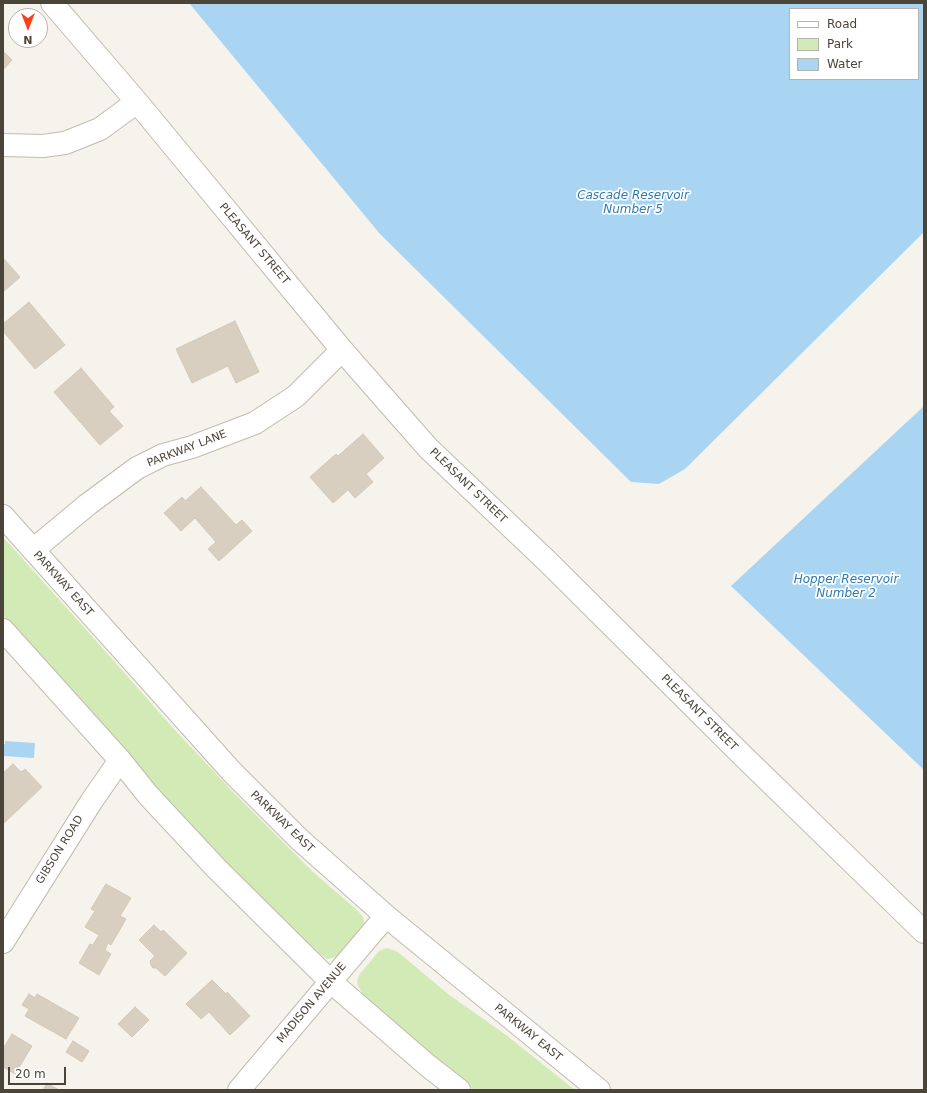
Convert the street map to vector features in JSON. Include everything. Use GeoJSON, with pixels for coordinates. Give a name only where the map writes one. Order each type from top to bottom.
{"type":"FeatureCollection","features":[{"type":"Feature","properties":{"kind":"street","name":"PLEASANT STREET"},"geometry":{"type":"LineString","coordinates":[[52,3],[137,102],[342,350],[428,448],[547,561],[741,754],[924,932]]}},
{"type":"Feature","properties":{"kind":"street"},"geometry":{"type":"LineString","coordinates":[[3,145],[43,146],[65,143],[100,129],[137,102]]}},
{"type":"Feature","properties":{"kind":"street","name":"PARKWAY LANE"},"geometry":{"type":"LineString","coordinates":[[33,550],[87,505],[137,468],[163,455],[255,423],[296,396],[342,350]]}},
{"type":"Feature","properties":{"kind":"street","name":"PARKWAY EAST"},"geometry":{"type":"LineString","coordinates":[[3,516],[232,772],[299,839],[386,916],[599,1090]]}},
{"type":"Feature","properties":{"kind":"street"},"geometry":{"type":"LineString","coordinates":[[3,630],[120,760],[148,795],[216,868],[330,981],[427,1065],[459,1090]]}},
{"type":"Feature","properties":{"kind":"street","name":"GIBSON ROAD"},"geometry":{"type":"LineString","coordinates":[[3,942],[91,802],[120,760]]}},
{"type":"Feature","properties":{"kind":"street","name":"MADISON AVENUE"},"geometry":{"type":"LineString","coordinates":[[240,1090],[386,916]]}},
{"type":"Feature","properties":{"kind":"green space"},"geometry":{"type":"Polygon","coordinates":[[[3,537],[173,728],[235,794],[313,872],[363,917],[364,927],[338,957],[327,959],[321,955],[267,906],[138,768],[3,615],[3,537]]]}},
{"type":"Feature","properties":{"kind":"green space"},"geometry":{"type":"Polygon","coordinates":[[[387,948],[398,952],[448,994],[506,1035],[575,1090],[474,1090],[392,1022],[364,995],[358,986],[357,982],[359,975],[379,951],[387,948]]]}},
{"type":"Feature","properties":{"kind":"water","name":"Cascade Reservoir Number 5"},"geometry":{"type":"Polygon","coordinates":[[[189,3],[924,3],[924,232],[685,469],[659,484],[631,482],[380,234],[189,3]]]}},
{"type":"Feature","properties":{"kind":"water","name":"Hopper Reservoir Number 2"},"geometry":{"type":"Polygon","coordinates":[[[924,406],[924,770],[731,586],[924,406]]]}},
{"type":"Feature","properties":{"kind":"water"},"geometry":{"type":"Polygon","coordinates":[[[5,741],[35,743],[34,758],[4,756],[3,744],[5,744],[5,741]]]}},
{"type":"Feature","properties":{"kind":"building"},"geometry":{"type":"Polygon","coordinates":[[[3,51],[12,60],[3,70],[3,51]]]}},
{"type":"Feature","properties":{"kind":"building"},"geometry":{"type":"Polygon","coordinates":[[[3,258],[20,277],[3,292],[3,258]]]}},
{"type":"Feature","properties":{"kind":"building"},"geometry":{"type":"Polygon","coordinates":[[[29,302],[65,345],[35,369],[3,331],[3,324],[29,302]]]}},
{"type":"Feature","properties":{"kind":"building"},"geometry":{"type":"Polygon","coordinates":[[[235,321],[259,372],[236,383],[228,366],[192,383],[176,349],[235,321]]]}},
{"type":"Feature","properties":{"kind":"building"},"geometry":{"type":"Polygon","coordinates":[[[81,368],[114,407],[109,411],[123,426],[100,445],[54,392],[81,368]]]}},
{"type":"Feature","properties":{"kind":"building"},"geometry":{"type":"Polygon","coordinates":[[[363,434],[384,458],[366,474],[373,482],[355,498],[348,490],[333,503],[310,477],[336,454],[338,456],[363,434]]]}},
{"type":"Feature","properties":{"kind":"building"},"geometry":{"type":"Polygon","coordinates":[[[201,487],[236,525],[242,520],[252,531],[219,561],[208,549],[216,542],[195,518],[181,531],[164,513],[182,497],[185,501],[201,487]]]}},
{"type":"Feature","properties":{"kind":"building"},"geometry":{"type":"Polygon","coordinates":[[[13,764],[21,772],[25,769],[42,787],[4,823],[3,773],[13,764]]]}},
{"type":"Feature","properties":{"kind":"building"},"geometry":{"type":"Polygon","coordinates":[[[106,884],[131,898],[120,916],[126,919],[111,945],[108,943],[105,950],[111,954],[99,975],[79,963],[90,944],[93,945],[99,935],[85,927],[95,911],[91,909],[106,884]]]}},
{"type":"Feature","properties":{"kind":"building"},"geometry":{"type":"Polygon","coordinates":[[[154,925],[161,932],[163,930],[187,953],[165,976],[156,968],[153,968],[150,961],[155,956],[139,940],[154,925]]]}},
{"type":"Feature","properties":{"kind":"building"},"geometry":{"type":"Polygon","coordinates":[[[212,980],[226,994],[227,992],[250,1016],[230,1035],[209,1012],[201,1019],[186,1004],[212,980]]]}},
{"type":"Feature","properties":{"kind":"building"},"geometry":{"type":"Polygon","coordinates":[[[29,994],[35,998],[37,994],[79,1018],[66,1039],[25,1016],[29,1009],[22,1005],[29,994]]]}},
{"type":"Feature","properties":{"kind":"building"},"geometry":{"type":"Polygon","coordinates":[[[135,1007],[149,1020],[132,1037],[118,1024],[135,1007]]]}},
{"type":"Feature","properties":{"kind":"building"},"geometry":{"type":"Polygon","coordinates":[[[12,1034],[32,1046],[15,1074],[3,1067],[3,1049],[12,1034]]]}},
{"type":"Feature","properties":{"kind":"building"},"geometry":{"type":"Polygon","coordinates":[[[73,1041],[89,1051],[82,1062],[66,1052],[73,1041]]]}},
{"type":"Feature","properties":{"kind":"building"},"geometry":{"type":"Polygon","coordinates":[[[47,1083],[59,1090],[43,1090],[47,1083]]]}}]}
